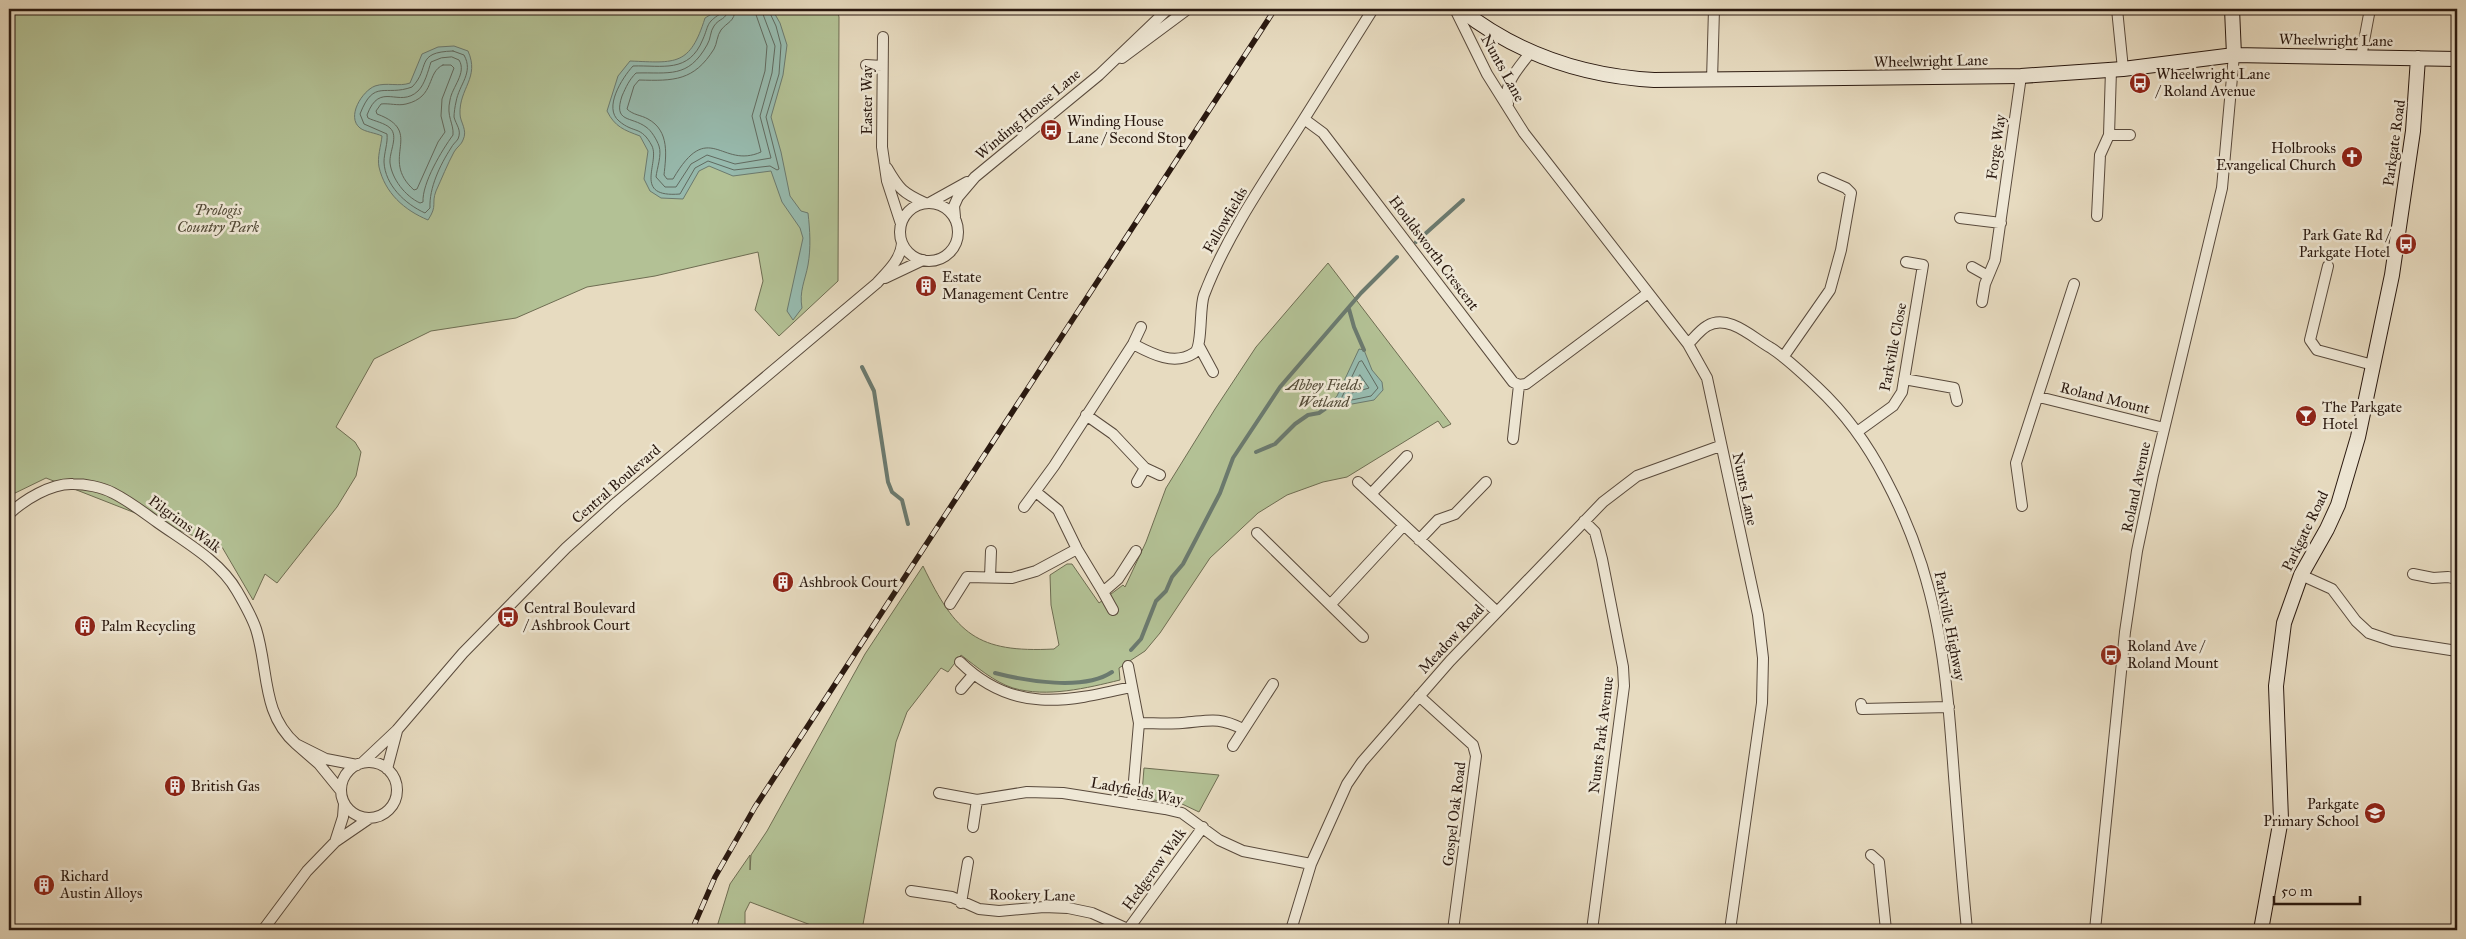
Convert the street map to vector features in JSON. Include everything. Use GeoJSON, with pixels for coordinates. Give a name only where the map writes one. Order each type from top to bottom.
{"type":"FeatureCollection","features":[{"type":"Feature","properties":{"kind":"street","name":"Winding House Lane"},"geometry":{"type":"LineString","coordinates":[[1099,75],[1168,9]]}},
{"type":"Feature","properties":{"kind":"street","name":"Winding House Lane"},"geometry":{"type":"LineString","coordinates":[[955,217],[954,206],[958,197],[975,177],[1099,75],[1188,9]]}},
{"type":"Feature","properties":{"kind":"street"},"geometry":{"type":"LineString","coordinates":[[1304,119],[1372,9]]}},
{"type":"Feature","properties":{"kind":"street","name":"Nunts Lane"},"geometry":{"type":"LineString","coordinates":[[1455,9],[1487,74],[1524,133],[1688,344],[1707,378],[1720,446],[1758,615],[1764,673],[1762,704],[1730,930]]}},
{"type":"Feature","properties":{"kind":"street","name":"Wheelwright Lane"},"geometry":{"type":"LineString","coordinates":[[1460,9],[1530,53],[1587,71],[1628,78],[1712,80],[2021,76],[2117,70],[2234,55],[2457,59]]}},
{"type":"Feature","properties":{"kind":"street"},"geometry":{"type":"LineString","coordinates":[[1712,80],[1714,9]]}},
{"type":"Feature","properties":{"kind":"street"},"geometry":{"type":"LineString","coordinates":[[2097,216],[2100,155],[2109,135],[2117,70],[2117,9]]}},
{"type":"Feature","properties":{"kind":"street"},"geometry":{"type":"LineString","coordinates":[[2232,9],[2234,55]]}},
{"type":"Feature","properties":{"kind":"street"},"geometry":{"type":"LineString","coordinates":[[2361,57],[2370,9]]}},
{"type":"Feature","properties":{"kind":"street","name":"Easter Way"},"geometry":{"type":"LineString","coordinates":[[883,37],[881,114],[884,163],[887,181],[901,224]]}},
{"type":"Feature","properties":{"kind":"street","name":"Nunts Lane"},"geometry":{"type":"LineString","coordinates":[[1513,116],[1506,98],[1508,87],[1512,76],[1530,53]]}},
{"type":"Feature","properties":{"kind":"street","name":"Roland Avenue"},"geometry":{"type":"LineString","coordinates":[[2096,930],[2125,632],[2141,526],[2222,188],[2234,55]]}},
{"type":"Feature","properties":{"kind":"street","name":"Parkgate Road"},"geometry":{"type":"LineString","coordinates":[[2261,930],[2281,819],[2276,712],[2277,665],[2284,623],[2301,575],[2338,505],[2358,437],[2396,248],[2413,131],[2418,58]]}},
{"type":"Feature","properties":{"kind":"street"},"geometry":{"type":"LineString","coordinates":[[866,66],[882,66]]}},
{"type":"Feature","properties":{"kind":"street","name":"Forge Way"},"geometry":{"type":"LineString","coordinates":[[1982,302],[1988,276],[1995,260],[2021,76]]}},
{"type":"Feature","properties":{"kind":"street","name":"Fallowfields"},"geometry":{"type":"LineString","coordinates":[[1213,372],[1200,346],[1200,315],[1203,298],[1212,274],[1227,244],[1304,119]]}},
{"type":"Feature","properties":{"kind":"street","name":"Houldsworth Crescent"},"geometry":{"type":"LineString","coordinates":[[1304,119],[1323,133],[1513,382],[1519,385]]}},
{"type":"Feature","properties":{"kind":"street"},"geometry":{"type":"LineString","coordinates":[[2109,135],[2130,135]]}},
{"type":"Feature","properties":{"kind":"street","name":"Easter Way"},"geometry":{"type":"LineString","coordinates":[[884,163],[898,187],[905,194],[928,202]]}},
{"type":"Feature","properties":{"kind":"street","name":"Winding House Lane"},"geometry":{"type":"LineString","coordinates":[[928,202],[975,177]]}},
{"type":"Feature","properties":{"kind":"street"},"geometry":{"type":"LineString","coordinates":[[1784,356],[1830,290],[1841,250],[1851,193],[1846,188],[1823,178]]}},
{"type":"Feature","properties":{"kind":"street"},"geometry":{"type":"LineString","coordinates":[[928,202],[942,205],[955,217],[959,235],[954,247],[939,259],[923,260],[911,255],[902,243],[901,224],[908,211],[928,202]]}},
{"type":"Feature","properties":{"kind":"street"},"geometry":{"type":"LineString","coordinates":[[1960,218],[2001,223]]}},
{"type":"Feature","properties":{"kind":"street","name":"Central Boulevard"},"geometry":{"type":"LineString","coordinates":[[359,764],[397,730],[463,653],[566,548],[624,496],[877,283],[895,262],[901,251],[902,243]]}},
{"type":"Feature","properties":{"kind":"street","name":"Central Boulevard"},"geometry":{"type":"LineString","coordinates":[[877,283],[907,266],[923,260]]}},
{"type":"Feature","properties":{"kind":"street","name":"Parkville Close"},"geometry":{"type":"LineString","coordinates":[[1857,432],[1900,399],[1923,265],[1906,262]]}},
{"type":"Feature","properties":{"kind":"street"},"geometry":{"type":"LineString","coordinates":[[2328,266],[2310,340],[2317,350],[2373,365]]}},
{"type":"Feature","properties":{"kind":"street"},"geometry":{"type":"LineString","coordinates":[[1972,267],[1988,276]]}},
{"type":"Feature","properties":{"kind":"street","name":"Roland Mount"},"geometry":{"type":"LineString","coordinates":[[2022,506],[2016,463],[2074,284]]}},
{"type":"Feature","properties":{"kind":"street"},"geometry":{"type":"LineString","coordinates":[[1513,439],[1519,385],[1526,384],[1648,292]]}},
{"type":"Feature","properties":{"kind":"street","name":"Parkville Highway"},"geometry":{"type":"LineString","coordinates":[[1688,344],[1706,327],[1722,322],[1737,327],[1784,356],[1833,402],[1857,432],[1901,508],[1918,549],[1931,589],[1941,639],[1949,707],[1967,930]]}},
{"type":"Feature","properties":{"kind":"street"},"geometry":{"type":"LineString","coordinates":[[1024,506],[1036,492],[1133,344],[1141,327]]}},
{"type":"Feature","properties":{"kind":"street"},"geometry":{"type":"LineString","coordinates":[[1133,344],[1154,355],[1172,359],[1195,352],[1200,346]]}},
{"type":"Feature","properties":{"kind":"street"},"geometry":{"type":"LineString","coordinates":[[1904,379],[1954,388],[1957,401]]}},
{"type":"Feature","properties":{"kind":"street","name":"Roland Mount"},"geometry":{"type":"LineString","coordinates":[[2038,397],[2164,428]]}},
{"type":"Feature","properties":{"kind":"street"},"geometry":{"type":"LineString","coordinates":[[1086,415],[1112,434],[1145,468],[1160,475]]}},
{"type":"Feature","properties":{"kind":"street","name":"Meadow Road"},"geometry":{"type":"LineString","coordinates":[[1291,930],[1311,864],[1347,784],[1362,762],[1419,696],[1496,612],[1602,502],[1637,476],[1720,446]]}},
{"type":"Feature","properties":{"kind":"street"},"geometry":{"type":"LineString","coordinates":[[1370,494],[1407,456]]}},
{"type":"Feature","properties":{"kind":"street"},"geometry":{"type":"LineString","coordinates":[[1137,482],[1145,468]]}},
{"type":"Feature","properties":{"kind":"street"},"geometry":{"type":"LineString","coordinates":[[1358,482],[1496,612]]}},
{"type":"Feature","properties":{"kind":"street"},"geometry":{"type":"LineString","coordinates":[[1419,540],[1438,520],[1455,514],[1486,482]]}},
{"type":"Feature","properties":{"kind":"street","name":"Pilgrims Walk"},"geometry":{"type":"LineString","coordinates":[[9,514],[25,500],[44,491],[71,483],[97,487],[112,492],[127,501],[207,558],[236,590],[256,629],[274,717],[284,733],[319,764],[341,791]]}},
{"type":"Feature","properties":{"kind":"street"},"geometry":{"type":"LineString","coordinates":[[1036,492],[1058,510],[1077,549],[1113,610]]}},
{"type":"Feature","properties":{"kind":"street","name":"Nunts Park Avenue"},"geometry":{"type":"LineString","coordinates":[[1584,521],[1595,532],[1624,667],[1624,686],[1592,930]]}},
{"type":"Feature","properties":{"kind":"street"},"geometry":{"type":"LineString","coordinates":[[1330,604],[1404,526]]}},
{"type":"Feature","properties":{"kind":"street"},"geometry":{"type":"LineString","coordinates":[[1257,533],[1363,637]]}},
{"type":"Feature","properties":{"kind":"street"},"geometry":{"type":"LineString","coordinates":[[950,604],[967,576],[1012,578],[1036,571],[1077,549]]}},
{"type":"Feature","properties":{"kind":"street"},"geometry":{"type":"LineString","coordinates":[[990,577],[991,551]]}},
{"type":"Feature","properties":{"kind":"street"},"geometry":{"type":"LineString","coordinates":[[1103,592],[1118,579],[1136,552]]}},
{"type":"Feature","properties":{"kind":"street"},"geometry":{"type":"LineString","coordinates":[[2413,574],[2433,578],[2448,577],[2457,579]]}},
{"type":"Feature","properties":{"kind":"street"},"geometry":{"type":"LineString","coordinates":[[2301,575],[2332,590],[2356,621],[2369,633],[2393,641],[2457,651]]}},
{"type":"Feature","properties":{"kind":"street"},"geometry":{"type":"LineString","coordinates":[[960,662],[973,675],[998,691],[1032,699],[1074,700],[1131,687]]}},
{"type":"Feature","properties":{"kind":"street"},"geometry":{"type":"LineString","coordinates":[[1128,668],[1139,723],[1132,804]]}},
{"type":"Feature","properties":{"kind":"street"},"geometry":{"type":"LineString","coordinates":[[961,689],[973,675]]}},
{"type":"Feature","properties":{"kind":"street"},"geometry":{"type":"LineString","coordinates":[[1233,746],[1274,684]]}},
{"type":"Feature","properties":{"kind":"street","name":"Gospel Oak Road"},"geometry":{"type":"LineString","coordinates":[[1419,696],[1473,745],[1476,756],[1453,930]]}},
{"type":"Feature","properties":{"kind":"street"},"geometry":{"type":"LineString","coordinates":[[1861,709],[1949,707]]}},
{"type":"Feature","properties":{"kind":"street"},"geometry":{"type":"LineString","coordinates":[[1139,723],[1183,723],[1217,720],[1243,729]]}},
{"type":"Feature","properties":{"kind":"street","name":"Central Boulevard"},"geometry":{"type":"LineString","coordinates":[[387,769],[397,730]]}},
{"type":"Feature","properties":{"kind":"street","name":"Pilgrims Walk"},"geometry":{"type":"LineString","coordinates":[[296,744],[326,759],[359,764]]}},
{"type":"Feature","properties":{"kind":"street"},"geometry":{"type":"LineString","coordinates":[[264,930],[307,871],[335,842],[370,818],[384,814],[394,802],[397,789],[395,780],[387,769],[377,764],[359,764],[344,777],[341,791],[344,804],[343,817],[335,842]]}},
{"type":"Feature","properties":{"kind":"street","name":"Ladyfields Way"},"geometry":{"type":"LineString","coordinates":[[939,793],[977,800],[1027,792],[1063,793],[1182,813],[1219,840],[1242,851],[1311,864]]}},
{"type":"Feature","properties":{"kind":"street"},"geometry":{"type":"LineString","coordinates":[[973,827],[977,800]]}},
{"type":"Feature","properties":{"kind":"street"},"geometry":{"type":"LineString","coordinates":[[344,804],[357,816],[370,818]]}},
{"type":"Feature","properties":{"kind":"street","name":"Hedgerow Walk"},"geometry":{"type":"LineString","coordinates":[[1130,929],[1203,827]]}},
{"type":"Feature","properties":{"kind":"street"},"geometry":{"type":"LineString","coordinates":[[1871,855],[1879,862],[1886,930]]}},
{"type":"Feature","properties":{"kind":"street"},"geometry":{"type":"LineString","coordinates":[[961,903],[968,862]]}},
{"type":"Feature","properties":{"kind":"street","name":"Rookery Lane"},"geometry":{"type":"LineString","coordinates":[[911,891],[952,897],[961,903],[979,909],[999,911],[1044,907],[1068,908],[1092,913],[1130,929]]}},
{"type":"Feature","properties":{"kind":"green space","name":"Prologis Country Park"},"geometry":{"type":"Polygon","coordinates":[[[9,9],[521,9],[523,11],[534,9],[837,9],[839,17],[838,281],[779,336],[755,310],[763,281],[758,252],[655,276],[587,287],[516,318],[431,331],[374,359],[336,427],[355,442],[361,452],[356,476],[337,507],[277,583],[265,574],[253,600],[222,547],[46,478],[9,496],[9,9]]]}},
{"type":"Feature","properties":{"kind":"green space","name":"Abbey Fields Wetland"},"geometry":{"type":"Polygon","coordinates":[[[1328,263],[1451,424],[1443,428],[1438,421],[1347,477],[1323,482],[1287,495],[1258,513],[1210,558],[1160,633],[1145,651],[1119,668],[1120,680],[1067,691],[1039,692],[1013,688],[999,682],[961,655],[948,672],[941,668],[907,712],[896,742],[862,930],[824,930],[750,902],[745,912],[745,930],[716,930],[730,884],[750,855],[750,870],[751,855],[767,831],[865,654],[923,566],[947,608],[959,623],[972,634],[987,642],[1006,647],[1054,649],[1059,645],[1051,605],[1050,575],[1067,564],[1072,564],[1099,603],[1123,585],[1125,587],[1146,542],[1166,488],[1215,409],[1256,347],[1328,263]]]}},
{"type":"Feature","properties":{"kind":"green space"},"geometry":{"type":"Polygon","coordinates":[[[1144,768],[1219,775],[1199,812],[1180,803],[1153,800],[1142,793],[1144,768]]]}},
{"type":"Feature","properties":{"kind":"water"},"geometry":{"type":"Polygon","coordinates":[[[720,9],[772,9],[780,23],[787,45],[783,75],[771,117],[781,152],[790,196],[801,211],[808,213],[810,239],[808,265],[802,291],[802,308],[793,320],[787,311],[803,238],[800,228],[782,202],[771,171],[733,176],[709,166],[699,171],[683,199],[661,198],[650,191],[644,179],[648,151],[640,136],[620,127],[613,121],[607,111],[618,76],[630,61],[659,62],[679,58],[687,53],[693,45],[705,18],[720,9]]]}},
{"type":"Feature","properties":{"kind":"water"},"geometry":{"type":"Polygon","coordinates":[[[454,46],[468,51],[472,69],[461,105],[460,117],[464,136],[451,157],[436,191],[434,208],[428,220],[404,206],[391,193],[379,167],[382,136],[360,128],[356,123],[355,111],[365,93],[375,86],[410,83],[422,54],[438,47],[454,46]]]}},
{"type":"Feature","properties":{"kind":"water"},"geometry":{"type":"Polygon","coordinates":[[[1359,349],[1364,350],[1372,370],[1382,382],[1383,390],[1374,400],[1330,408],[1329,405],[1337,396],[1359,349]]]}},
{"type":"Feature","properties":{"kind":"waterway"},"geometry":{"type":"LineString","coordinates":[[1416,242],[1463,200]]}},
{"type":"Feature","properties":{"kind":"waterway"},"geometry":{"type":"LineString","coordinates":[[1131,650],[1141,639],[1156,601],[1166,591],[1172,577],[1183,564],[1220,493],[1233,458],[1280,387],[1361,293],[1397,257]]}},
{"type":"Feature","properties":{"kind":"waterway"},"geometry":{"type":"LineString","coordinates":[[1349,309],[1364,350]]}},
{"type":"Feature","properties":{"kind":"waterway"},"geometry":{"type":"LineString","coordinates":[[862,367],[874,391],[888,482],[892,492],[902,500],[908,524]]}},
{"type":"Feature","properties":{"kind":"waterway"},"geometry":{"type":"LineString","coordinates":[[1256,452],[1275,444],[1295,424],[1308,415],[1319,413],[1329,406]]}},
{"type":"Feature","properties":{"kind":"waterway"},"geometry":{"type":"LineString","coordinates":[[995,673],[1022,679],[1071,683],[1100,678],[1112,672]]}},
{"type":"Feature","properties":{"kind":"railway"},"geometry":{"type":"LineString","coordinates":[[692,930],[715,877],[755,807],[1275,9]]}},
{"type":"Feature","properties":{"kind":"place","name":"Wheelwright Lane / Roland Avenue"},"geometry":{"type":"Point","coordinates":[2140,83]}},
{"type":"Feature","properties":{"kind":"place","name":"Winding House Lane / Second Stop"},"geometry":{"type":"Point","coordinates":[1051,130]}},
{"type":"Feature","properties":{"kind":"place","name":"Holbrooks Evangelical Church"},"geometry":{"type":"Point","coordinates":[2352,157]}},
{"type":"Feature","properties":{"kind":"place","name":"Park Gate Rd / Parkgate Hotel"},"geometry":{"type":"Point","coordinates":[2406,244]}},
{"type":"Feature","properties":{"kind":"place","name":"Estate Management Centre"},"geometry":{"type":"Point","coordinates":[926,286]}},
{"type":"Feature","properties":{"kind":"place","name":"The Parkgate Hotel"},"geometry":{"type":"Point","coordinates":[2306,416]}},
{"type":"Feature","properties":{"kind":"place","name":"Ashbrook Court"},"geometry":{"type":"Point","coordinates":[783,582]}},
{"type":"Feature","properties":{"kind":"place","name":"Central Boulevard / Ashbrook Court"},"geometry":{"type":"Point","coordinates":[508,617]}},
{"type":"Feature","properties":{"kind":"place","name":"Palm Recycling"},"geometry":{"type":"Point","coordinates":[85,626]}},
{"type":"Feature","properties":{"kind":"place","name":"Roland Ave / Roland Mount"},"geometry":{"type":"Point","coordinates":[2111,655]}},
{"type":"Feature","properties":{"kind":"place","name":"British Gas"},"geometry":{"type":"Point","coordinates":[175,786]}},
{"type":"Feature","properties":{"kind":"place","name":"Parkgate Primary School"},"geometry":{"type":"Point","coordinates":[2375,813]}},
{"type":"Feature","properties":{"kind":"place","name":"Richard Austin Alloys"},"geometry":{"type":"Point","coordinates":[44,885]}}]}
